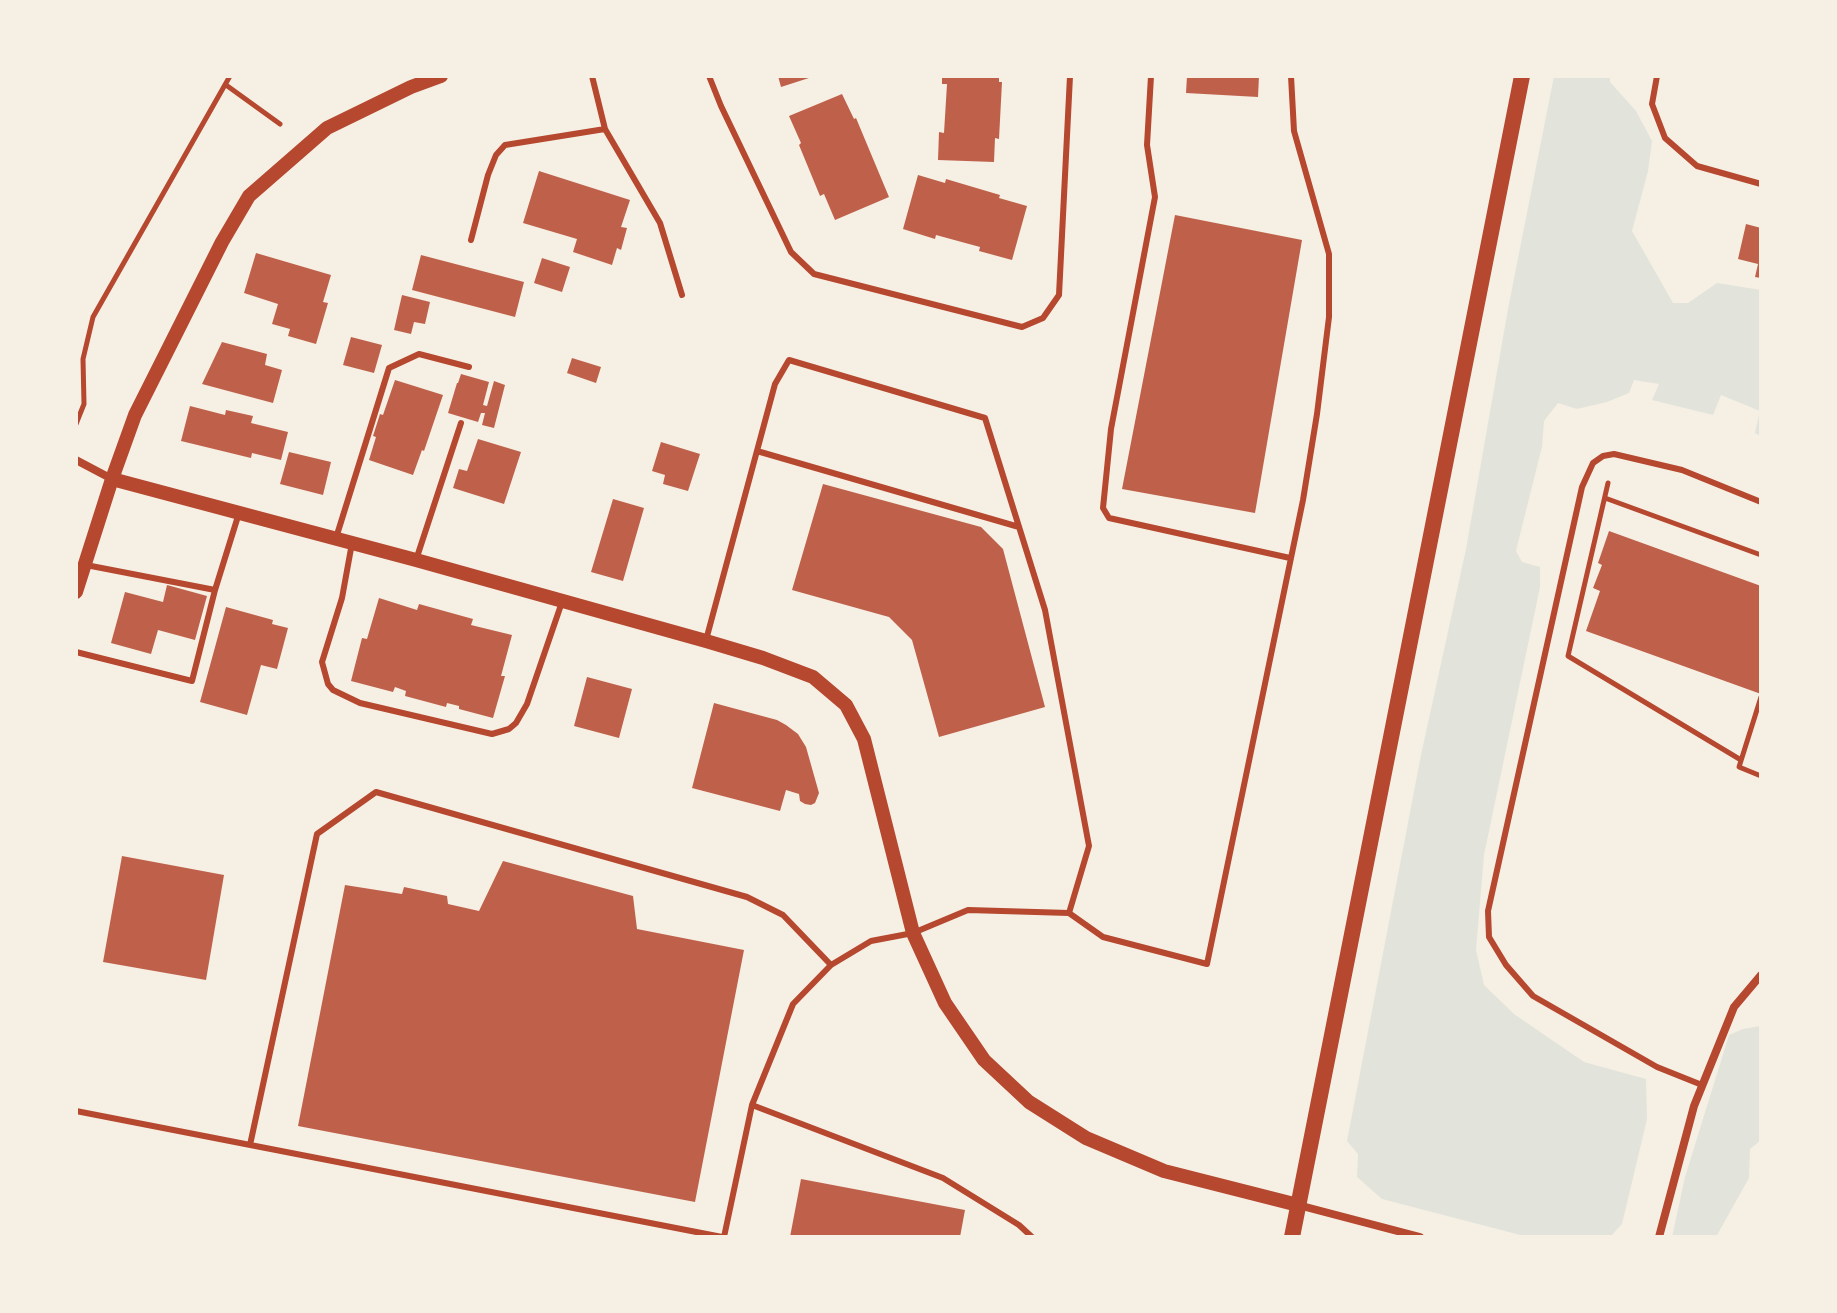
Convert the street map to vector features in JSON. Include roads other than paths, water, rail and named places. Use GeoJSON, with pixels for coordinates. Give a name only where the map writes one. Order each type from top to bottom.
{"type":"FeatureCollection","features":[{"type":"Feature","properties":{"kind":"main road"},"geometry":{"type":"LineString","coordinates":[[1292,1237],[1522,76]]}},
{"type":"Feature","properties":{"kind":"street"},"geometry":{"type":"LineString","coordinates":[[76,592],[135,415],[222,242],[249,196],[327,128],[419,80],[441,76]]}},
{"type":"Feature","properties":{"kind":"street"},"geometry":{"type":"LineString","coordinates":[[76,460],[112,479],[706,641],[813,677],[846,705],[864,739],[913,933],[945,1003],[984,1060],[1029,1102],[1086,1138],[1164,1171],[1420,1237]]}},
{"type":"Feature","properties":{"kind":"street"},"geometry":{"type":"LineString","coordinates":[[1659,1237],[1702,1085],[1734,1007],[1761,975]]}},
{"type":"Feature","properties":{"kind":"lane"},"geometry":{"type":"LineString","coordinates":[[592,76],[605,129],[660,223],[682,295]]}},
{"type":"Feature","properties":{"kind":"lane"},"geometry":{"type":"LineString","coordinates":[[709,76],[791,252],[814,274],[1022,327],[1043,318],[1059,295],[1070,76]]}},
{"type":"Feature","properties":{"kind":"lane"},"geometry":{"type":"LineString","coordinates":[[1151,76],[1147,145],[1155,197],[1111,429],[1103,508],[1109,518],[1290,558]]}},
{"type":"Feature","properties":{"kind":"lane"},"geometry":{"type":"LineString","coordinates":[[76,1111],[723,1237],[752,1105],[793,1004],[831,965],[871,941],[913,933],[968,910],[1069,913],[1103,937],[1207,964],[1303,500],[1329,317],[1329,254],[1294,131],[1291,76]]}},
{"type":"Feature","properties":{"kind":"lane"},"geometry":{"type":"LineString","coordinates":[[1657,76],[1652,104],[1665,138],[1697,166],[1761,184]]}},
{"type":"Feature","properties":{"kind":"lane"},"geometry":{"type":"LineString","coordinates":[[471,240],[488,175],[496,155],[505,145],[605,129]]}},
{"type":"Feature","properties":{"kind":"lane"},"geometry":{"type":"LineString","coordinates":[[336,538],[389,368],[419,354],[469,367]]}},
{"type":"Feature","properties":{"kind":"lane"},"geometry":{"type":"LineString","coordinates":[[706,641],[775,384],[789,360],[985,418],[1045,610],[1089,846],[1069,913]]}},
{"type":"Feature","properties":{"kind":"lane"},"geometry":{"type":"LineString","coordinates":[[416,560],[461,423]]}},
{"type":"Feature","properties":{"kind":"lane"},"geometry":{"type":"LineString","coordinates":[[757,451],[1019,527]]}},
{"type":"Feature","properties":{"kind":"lane"},"geometry":{"type":"LineString","coordinates":[[1702,1085],[1657,1067],[1533,996],[1506,965],[1489,937],[1488,911],[1582,487],[1593,463],[1603,456],[1614,454],[1682,470],[1761,502]]}},
{"type":"Feature","properties":{"kind":"lane"},"geometry":{"type":"LineString","coordinates":[[76,652],[192,681],[239,513]]}},
{"type":"Feature","properties":{"kind":"lane"},"geometry":{"type":"LineString","coordinates":[[352,543],[342,598],[322,662],[328,684],[333,690],[360,703],[492,734],[509,729],[527,704],[563,601]]}},
{"type":"Feature","properties":{"kind":"lane"},"geometry":{"type":"LineString","coordinates":[[86,565],[215,590]]}},
{"type":"Feature","properties":{"kind":"lane"},"geometry":{"type":"LineString","coordinates":[[250,1145],[317,834],[376,792],[747,897],[783,915],[831,965]]}},
{"type":"Feature","properties":{"kind":"lane"},"geometry":{"type":"LineString","coordinates":[[752,1105],[943,1178],[1019,1225],[1032,1237]]}}]}
